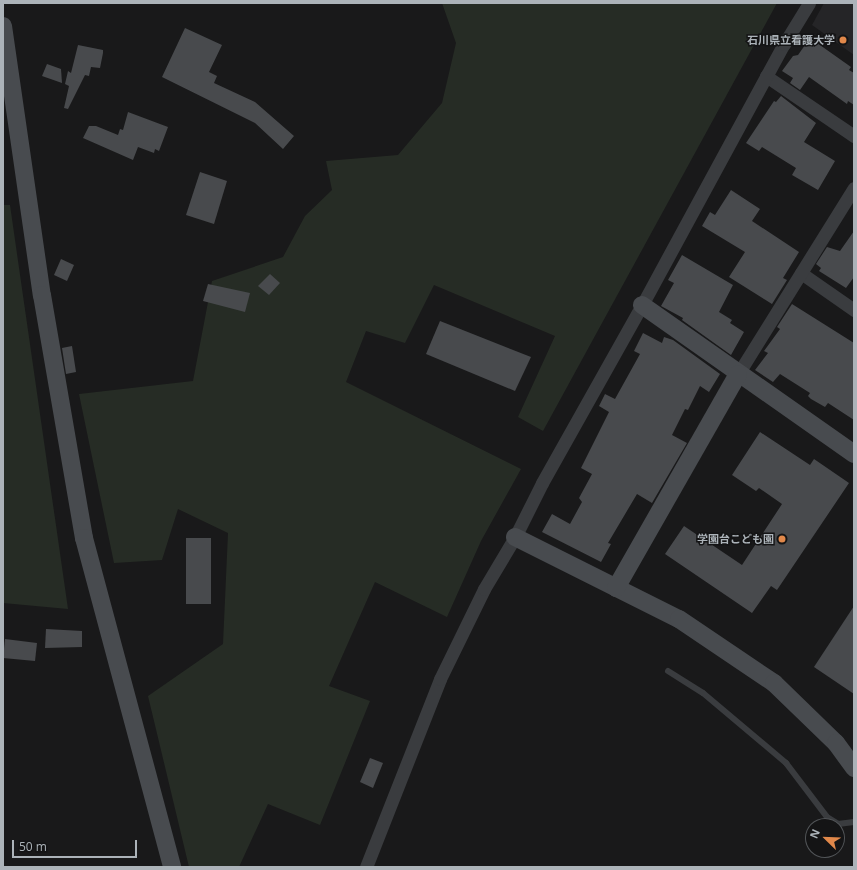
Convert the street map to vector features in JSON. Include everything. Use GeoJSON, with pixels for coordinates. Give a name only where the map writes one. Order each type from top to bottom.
{"type":"FeatureCollection","features":[{"type":"Feature","properties":{"kind":"street"},"geometry":{"type":"LineString","coordinates":[[366,867],[440,679],[484,589],[515,537],[542,483],[642,305],[766,76],[809,3]]}},
{"type":"Feature","properties":{"kind":"street"},"geometry":{"type":"LineString","coordinates":[[3,26],[42,295],[84,538],[172,867]]}},
{"type":"Feature","properties":{"kind":"street"},"geometry":{"type":"LineString","coordinates":[[766,76],[854,136]]}},
{"type":"Feature","properties":{"kind":"street"},"geometry":{"type":"LineString","coordinates":[[616,588],[738,374],[854,188]]}},
{"type":"Feature","properties":{"kind":"street"},"geometry":{"type":"LineString","coordinates":[[801,273],[854,310]]}},
{"type":"Feature","properties":{"kind":"street"},"geometry":{"type":"LineString","coordinates":[[642,305],[738,374],[854,454]]}},
{"type":"Feature","properties":{"kind":"street"},"geometry":{"type":"LineString","coordinates":[[515,537],[678,619],[774,683],[836,743],[854,768]]}},
{"type":"Feature","properties":{"kind":"lane"},"geometry":{"type":"LineString","coordinates":[[668,671],[703,693],[786,763],[827,817],[838,824],[854,822]]}},
{"type":"Feature","properties":{"kind":"shaded area"},"geometry":{"type":"Polygon","coordinates":[[[442,3],[777,3],[543,431],[518,417],[555,336],[434,285],[405,343],[366,331],[346,382],[521,469],[481,541],[447,617],[375,582],[329,686],[370,701],[320,825],[268,804],[239,867],[189,867],[148,696],[223,644],[228,533],[178,509],[162,560],[114,563],[79,394],[193,381],[212,281],[283,257],[305,216],[332,190],[326,161],[398,155],[442,103],[456,43],[442,3]]]}},
{"type":"Feature","properties":{"kind":"shaded area","name":"石川県立看護大学"},"geometry":{"type":"Polygon","coordinates":[[[824,3],[854,3],[854,55],[812,25],[824,3]]]}},
{"type":"Feature","properties":{"kind":"shaded area"},"geometry":{"type":"Polygon","coordinates":[[[3,205],[10,205],[68,609],[3,603],[3,205]]]}},
{"type":"Feature","properties":{"kind":"building"},"geometry":{"type":"Polygon","coordinates":[[[185,28],[222,45],[209,72],[217,76],[214,83],[255,102],[294,136],[283,149],[255,123],[162,77],[185,28]]]}},
{"type":"Feature","properties":{"kind":"building"},"geometry":{"type":"Polygon","coordinates":[[[810,38],[851,67],[849,70],[854,73],[854,105],[848,101],[847,104],[809,77],[800,90],[790,83],[793,78],[782,71],[793,56],[798,55],[810,38]]]}},
{"type":"Feature","properties":{"kind":"building"},"geometry":{"type":"Polygon","coordinates":[[[78,45],[103,50],[103,53],[100,68],[91,67],[89,76],[85,75],[68,109],[64,108],[69,86],[65,84],[68,71],[71,73],[78,45]]]}},
{"type":"Feature","properties":{"kind":"building"},"geometry":{"type":"Polygon","coordinates":[[[47,64],[61,69],[62,83],[42,76],[47,64]]]}},
{"type":"Feature","properties":{"kind":"building"},"geometry":{"type":"Polygon","coordinates":[[[781,96],[816,123],[804,142],[835,161],[818,190],[792,175],[796,168],[762,147],[759,151],[746,143],[774,101],[776,102],[781,96]]]}},
{"type":"Feature","properties":{"kind":"building"},"geometry":{"type":"Polygon","coordinates":[[[128,112],[168,127],[159,151],[155,149],[154,153],[138,147],[133,160],[83,138],[89,126],[96,126],[118,135],[120,129],[123,130],[128,112]]]}},
{"type":"Feature","properties":{"kind":"building"},"geometry":{"type":"Polygon","coordinates":[[[200,172],[227,181],[214,224],[186,215],[200,172]]]}},
{"type":"Feature","properties":{"kind":"building"},"geometry":{"type":"Polygon","coordinates":[[[731,190],[760,209],[752,221],[799,252],[783,278],[787,280],[772,304],[729,277],[745,252],[702,226],[710,212],[715,215],[731,190]]]}},
{"type":"Feature","properties":{"kind":"building"},"geometry":{"type":"Polygon","coordinates":[[[854,231],[854,277],[846,288],[819,271],[821,268],[816,264],[827,247],[840,251],[854,231]]]}},
{"type":"Feature","properties":{"kind":"building"},"geometry":{"type":"Polygon","coordinates":[[[682,255],[733,285],[719,312],[732,320],[730,323],[744,332],[731,355],[682,320],[683,318],[661,306],[674,283],[668,280],[682,255]]]}},
{"type":"Feature","properties":{"kind":"building"},"geometry":{"type":"Polygon","coordinates":[[[61,259],[74,265],[67,281],[54,275],[61,259]]]}},
{"type":"Feature","properties":{"kind":"building"},"geometry":{"type":"Polygon","coordinates":[[[270,274],[280,283],[269,295],[258,286],[270,274]]]}},
{"type":"Feature","properties":{"kind":"building"},"geometry":{"type":"Polygon","coordinates":[[[208,284],[250,293],[245,312],[203,301],[208,284]]]}},
{"type":"Feature","properties":{"kind":"building"},"geometry":{"type":"Polygon","coordinates":[[[792,304],[854,343],[854,420],[828,403],[825,407],[811,399],[808,396],[810,393],[780,374],[773,382],[755,370],[768,353],[764,351],[780,329],[777,327],[792,304]]]}},
{"type":"Feature","properties":{"kind":"building"},"geometry":{"type":"Polygon","coordinates":[[[440,321],[531,357],[515,391],[426,354],[440,321]]]}},
{"type":"Feature","properties":{"kind":"building"},"geometry":{"type":"Polygon","coordinates":[[[643,333],[662,343],[664,337],[673,340],[720,374],[709,392],[700,386],[688,410],[685,409],[672,435],[687,443],[652,503],[637,494],[608,543],[611,544],[601,562],[542,532],[552,514],[570,524],[582,502],[579,498],[592,474],[581,468],[609,412],[599,406],[605,394],[615,399],[640,354],[634,351],[643,333]]]}},
{"type":"Feature","properties":{"kind":"building"},"geometry":{"type":"Polygon","coordinates":[[[72,346],[76,372],[66,374],[62,348],[72,346]]]}},
{"type":"Feature","properties":{"kind":"building"},"geometry":{"type":"Polygon","coordinates":[[[760,432],[810,465],[814,459],[849,483],[777,590],[771,586],[752,613],[665,554],[684,526],[742,565],[782,504],[759,488],[756,491],[732,475],[760,432]]]}},
{"type":"Feature","properties":{"kind":"building"},"geometry":{"type":"Polygon","coordinates":[[[186,538],[211,538],[211,604],[186,604],[186,538]]]}},
{"type":"Feature","properties":{"kind":"building"},"geometry":{"type":"Polygon","coordinates":[[[854,606],[854,694],[814,667],[854,606]]]}},
{"type":"Feature","properties":{"kind":"building"},"geometry":{"type":"Polygon","coordinates":[[[46,629],[82,631],[82,647],[45,648],[46,629]]]}},
{"type":"Feature","properties":{"kind":"building"},"geometry":{"type":"Polygon","coordinates":[[[5,639],[37,643],[35,661],[3,658],[5,639]]]}},
{"type":"Feature","properties":{"kind":"building"},"geometry":{"type":"Polygon","coordinates":[[[370,758],[383,763],[373,788],[360,782],[370,758]]]}},
{"type":"Feature","properties":{"kind":"place","name":"石川県立看護大学"},"geometry":{"type":"Point","coordinates":[843,40]}},
{"type":"Feature","properties":{"kind":"place","name":"学園台こども園"},"geometry":{"type":"Point","coordinates":[782,539]}}]}
